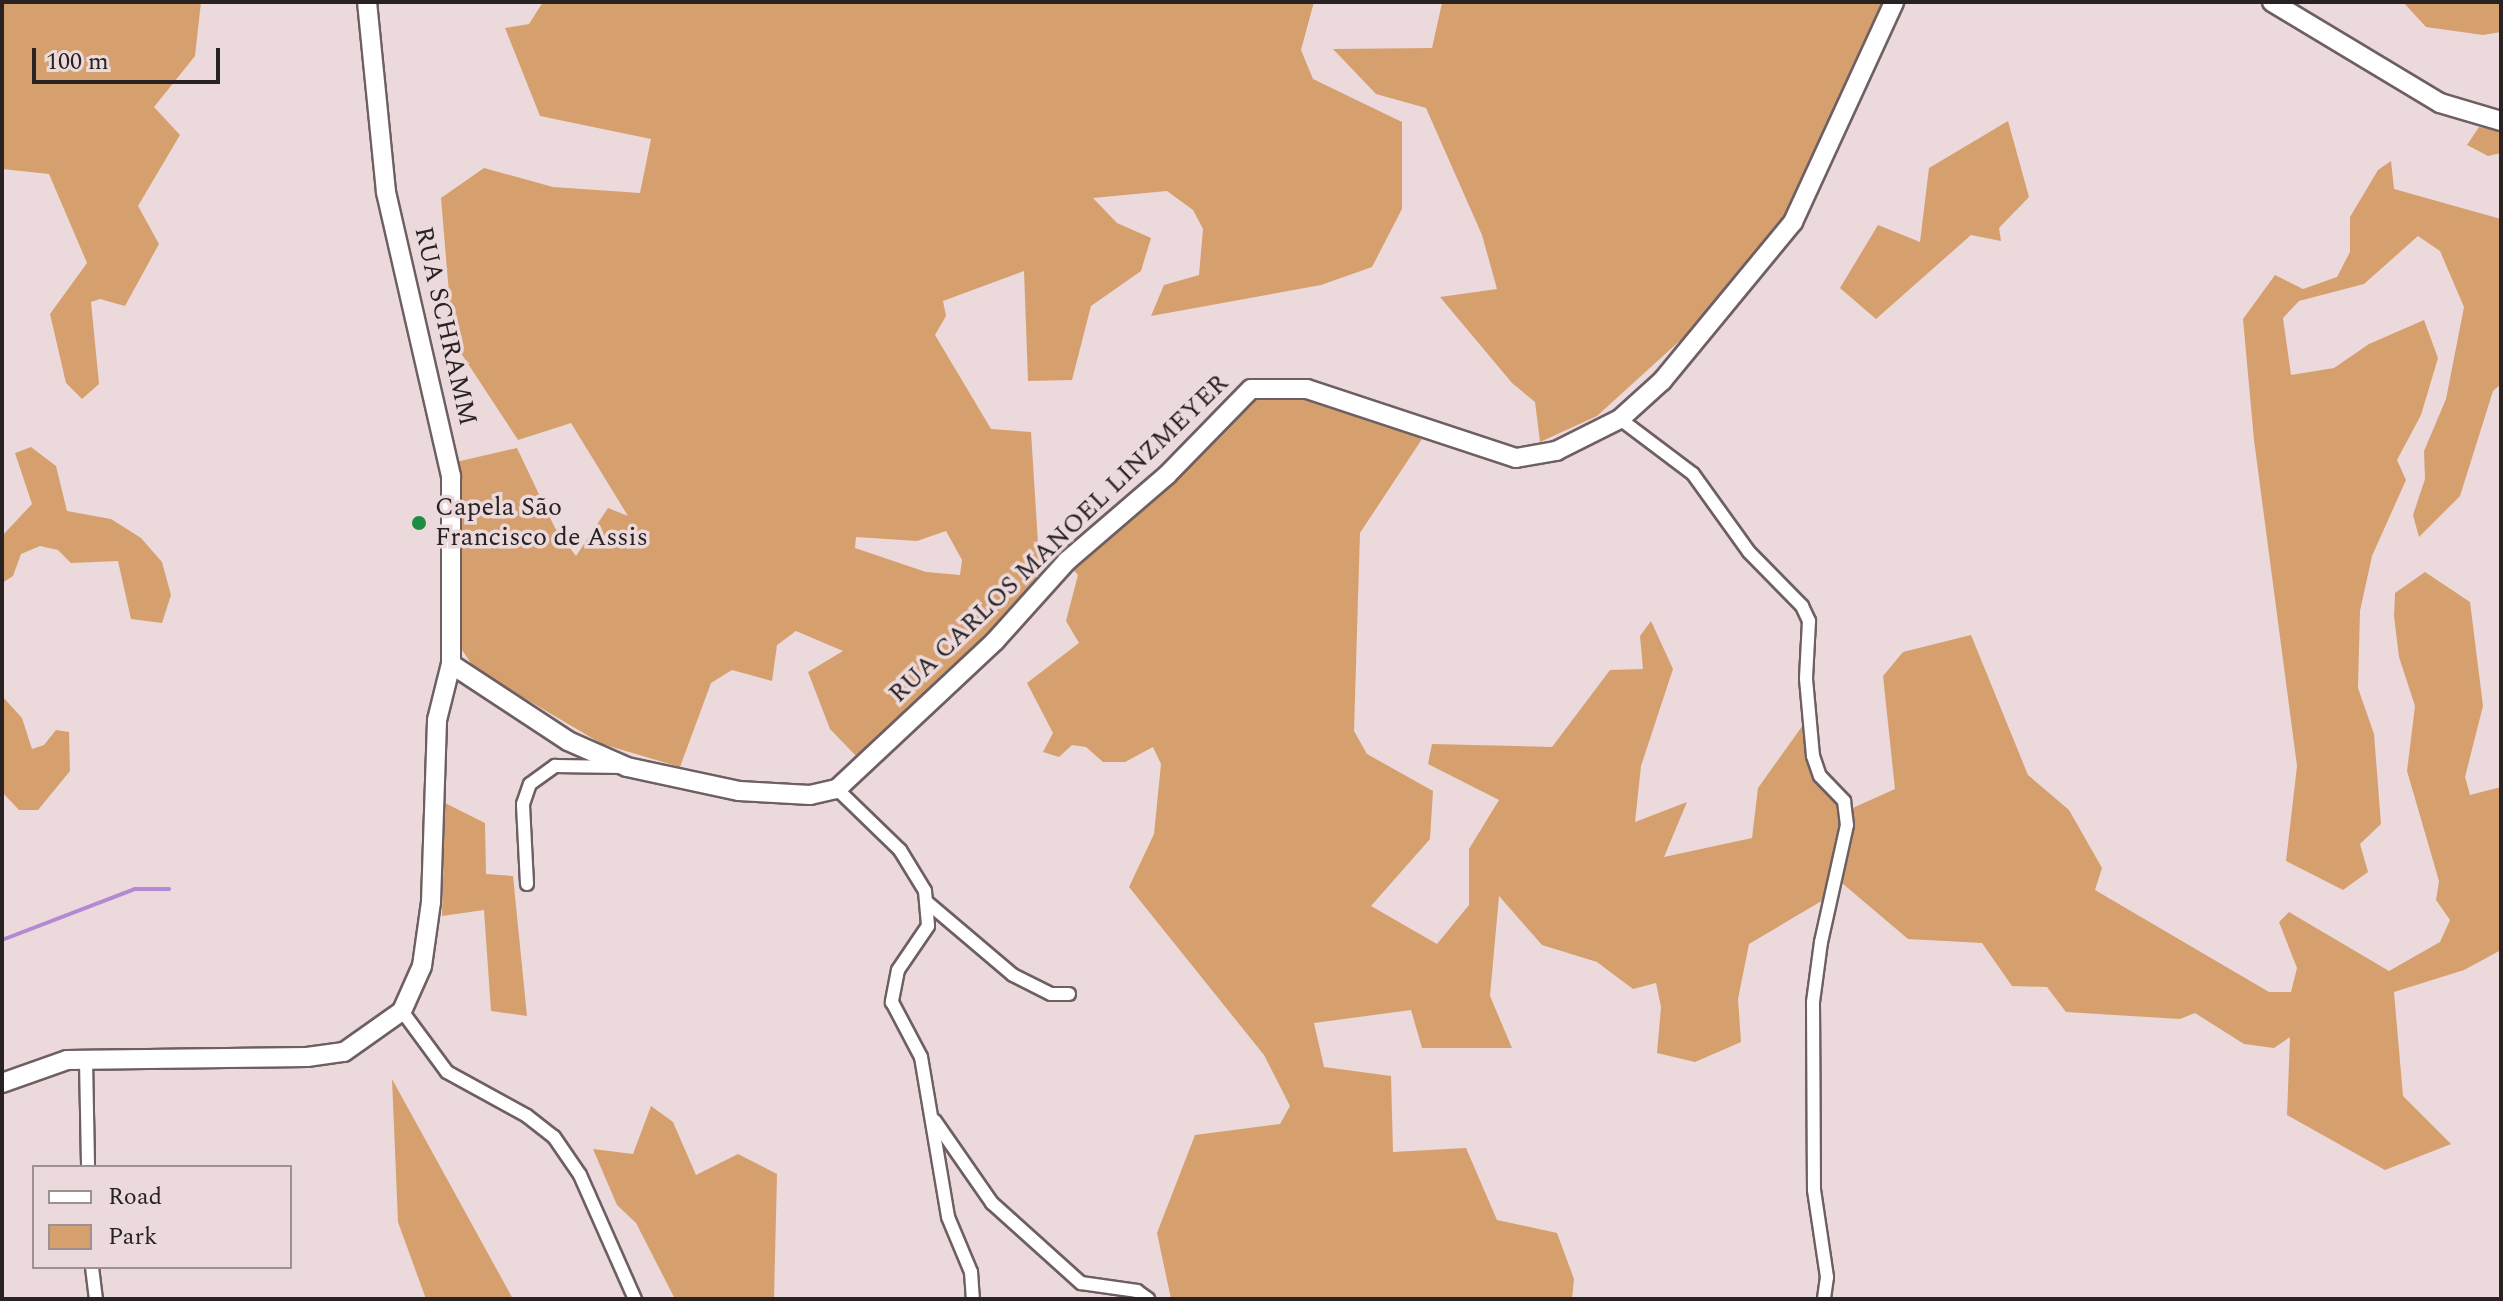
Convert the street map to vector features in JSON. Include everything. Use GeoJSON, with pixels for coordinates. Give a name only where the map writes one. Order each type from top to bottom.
{"type":"FeatureCollection","features":[{"type":"Feature","properties":{"kind":"street","name":"RUA SCHRAMM"},"geometry":{"type":"LineString","coordinates":[[367,2],[386,192],[450,463],[451,664],[437,720],[426,949],[402,1011]]}},
{"type":"Feature","properties":{"kind":"street","name":"RUA CARLOS MANOEL LINZMEYER"},"geometry":{"type":"LineString","coordinates":[[837,789],[995,641],[1067,561],[1167,475],[1251,389],[1307,389],[1516,458],[1556,451],[1620,419],[1662,381],[1793,222],[1894,2]]}},
{"type":"Feature","properties":{"kind":"street"},"geometry":{"type":"LineString","coordinates":[[2272,2],[2431,98],[2501,121]]}},
{"type":"Feature","properties":{"kind":"street"},"geometry":{"type":"LineString","coordinates":[[1620,419],[1685,465],[1763,570],[1802,606],[1809,621],[1806,679],[1813,756],[1820,776],[1844,801],[1847,825],[1821,942],[1813,1002],[1814,1190],[1827,1277],[1824,1299]]}},
{"type":"Feature","properties":{"kind":"street"},"geometry":{"type":"LineString","coordinates":[[451,664],[568,741],[627,767]]}},
{"type":"Feature","properties":{"kind":"street"},"geometry":{"type":"LineString","coordinates":[[527,884],[523,804],[530,784],[555,766],[627,767],[739,791],[810,795],[837,789],[900,850],[919,877],[928,903],[928,926],[898,970],[892,1002],[917,1047],[935,1121],[948,1217],[971,1272],[973,1299]]}},
{"type":"Feature","properties":{"kind":"street"},"geometry":{"type":"LineString","coordinates":[[928,903],[1013,975],[1051,994],[1069,994]]}},
{"type":"Feature","properties":{"kind":"street"},"geometry":{"type":"LineString","coordinates":[[2,1083],[40,1066],[86,1060],[330,1055],[370,1038],[402,1011],[447,1072],[527,1116],[554,1137],[580,1175],[635,1299]]}},
{"type":"Feature","properties":{"kind":"street"},"geometry":{"type":"LineString","coordinates":[[86,1060],[88,1165]]}},
{"type":"Feature","properties":{"kind":"street"},"geometry":{"type":"LineString","coordinates":[[935,1121],[992,1203],[1081,1283],[1137,1291],[1148,1299]]}},
{"type":"Feature","properties":{"kind":"street"},"geometry":{"type":"LineString","coordinates":[[92,1269],[96,1299]]}},
{"type":"Feature","properties":{"kind":"green space"},"geometry":{"type":"Polygon","coordinates":[[[2,2],[201,2],[195,56],[154,107],[180,135],[138,206],[159,244],[125,306],[100,299],[91,302],[99,384],[82,399],[66,383],[50,314],[87,263],[49,174],[2,169],[2,2]]]}},
{"type":"Feature","properties":{"kind":"green space"},"geometry":{"type":"Polygon","coordinates":[[[543,2],[1314,2],[1301,50],[1313,79],[1402,122],[1402,209],[1372,267],[1321,285],[1151,316],[1164,285],[1199,275],[1203,229],[1193,210],[1167,191],[1093,198],[1117,223],[1151,238],[1141,271],[1091,306],[1072,380],[1028,381],[1024,271],[943,301],[946,316],[935,335],[991,429],[1031,432],[1039,559],[1033,595],[856,756],[830,729],[808,672],[843,651],[796,631],[777,645],[772,681],[732,670],[711,683],[680,767],[602,744],[475,669],[460,647],[456,462],[517,448],[555,528],[576,556],[608,508],[628,516],[571,423],[518,440],[453,341],[441,198],[484,168],[553,187],[640,193],[651,139],[540,116],[505,28],[529,24],[543,2]],[[946,531],[917,541],[856,537],[855,548],[926,572],[960,575],[962,560],[946,531]]]}},
{"type":"Feature","properties":{"kind":"green space"},"geometry":{"type":"Polygon","coordinates":[[[1429,2],[1887,2],[1819,163],[1729,296],[1597,416],[1540,442],[1535,402],[1512,383],[1440,297],[1497,289],[1482,235],[1426,108],[1376,94],[1333,49],[1432,48],[1442,3],[1429,2]]]}},
{"type":"Feature","properties":{"kind":"green space"},"geometry":{"type":"Polygon","coordinates":[[[2403,2],[2501,2],[2501,32],[2483,35],[2426,27],[2403,2]]]}},
{"type":"Feature","properties":{"kind":"green space"},"geometry":{"type":"Polygon","coordinates":[[[2008,121],[2029,197],[1999,228],[2001,241],[1971,235],[1876,319],[1840,288],[1878,225],[1920,242],[1929,168],[2008,121]]]}},
{"type":"Feature","properties":{"kind":"green space"},"geometry":{"type":"Polygon","coordinates":[[[2479,127],[2501,131],[2501,153],[2488,156],[2467,145],[2479,127]]]}},
{"type":"Feature","properties":{"kind":"green space"},"geometry":{"type":"Polygon","coordinates":[[[2391,161],[2394,189],[2501,219],[2501,384],[2493,391],[2460,496],[2419,537],[2413,515],[2425,479],[2424,451],[2446,399],[2464,307],[2440,251],[2418,236],[2364,284],[2299,301],[2283,318],[2291,375],[2334,368],[2369,344],[2424,320],[2438,358],[2421,415],[2397,460],[2406,480],[2372,556],[2360,611],[2358,688],[2374,734],[2381,824],[2360,844],[2368,872],[2343,890],[2286,861],[2297,766],[2254,440],[2243,319],[2275,275],[2303,289],[2337,277],[2350,252],[2350,217],[2378,170],[2391,161]]]}},
{"type":"Feature","properties":{"kind":"green space"},"geometry":{"type":"Polygon","coordinates":[[[1277,390],[1343,407],[1422,439],[1360,533],[1354,731],[1367,754],[1433,791],[1430,839],[1371,906],[1437,944],[1469,905],[1469,849],[1499,800],[1428,764],[1432,744],[1552,747],[1610,670],[1643,669],[1640,636],[1651,621],[1673,669],[1641,766],[1635,822],[1687,802],[1664,857],[1752,838],[1758,788],[1808,718],[1813,756],[1846,811],[1895,789],[1883,676],[1903,652],[1971,635],[2028,775],[2069,810],[2102,868],[2095,890],[2269,992],[2291,992],[2297,968],[2279,922],[2289,912],[2389,971],[2440,942],[2450,920],[2436,900],[2439,881],[2407,771],[2415,706],[2399,657],[2394,616],[2395,593],[2425,572],[2470,602],[2483,706],[2465,777],[2470,795],[2501,787],[2501,950],[2464,970],[2394,992],[2403,1096],[2451,1144],[2385,1170],[2287,1115],[2290,1037],[2274,1048],[2244,1044],[2195,1013],[2180,1019],[2066,1012],[2047,987],[2012,986],[1982,943],[1908,939],[1836,878],[1830,896],[1749,944],[1738,999],[1741,1042],[1695,1062],[1657,1053],[1661,1007],[1656,983],[1633,989],[1597,962],[1542,945],[1499,896],[1490,996],[1512,1048],[1422,1048],[1411,1010],[1314,1023],[1324,1067],[1391,1076],[1393,1152],[1466,1148],[1497,1220],[1557,1233],[1574,1279],[1572,1299],[1171,1299],[1157,1233],[1195,1135],[1280,1124],[1290,1106],[1264,1055],[1129,887],[1154,834],[1161,764],[1153,747],[1125,762],[1103,762],[1086,747],[1072,745],[1059,757],[1043,752],[1053,733],[1027,683],[1079,643],[1066,621],[1078,575],[1068,564],[1241,400],[1277,390]]]}},
{"type":"Feature","properties":{"kind":"green space"},"geometry":{"type":"Polygon","coordinates":[[[31,447],[56,466],[67,511],[111,519],[141,538],[162,562],[171,595],[162,623],[131,619],[118,561],[71,563],[58,550],[40,546],[21,554],[13,576],[2,583],[2,536],[32,504],[15,453],[31,447]]]}},
{"type":"Feature","properties":{"kind":"green space"},"geometry":{"type":"Polygon","coordinates":[[[2,696],[22,718],[32,749],[44,745],[56,730],[69,732],[70,771],[38,810],[19,810],[2,792],[2,696]]]}},
{"type":"Feature","properties":{"kind":"green space"},"geometry":{"type":"Polygon","coordinates":[[[445,803],[485,823],[486,874],[513,876],[527,1016],[491,1011],[484,910],[442,916],[445,803]]]}},
{"type":"Feature","properties":{"kind":"green space"},"geometry":{"type":"Polygon","coordinates":[[[392,1079],[513,1299],[426,1299],[398,1222],[392,1079]]]}},
{"type":"Feature","properties":{"kind":"green space"},"geometry":{"type":"Polygon","coordinates":[[[651,1106],[673,1122],[696,1175],[738,1154],[777,1174],[774,1299],[675,1299],[636,1223],[617,1205],[593,1149],[633,1154],[651,1106]]]}},
{"type":"Feature","properties":{"kind":"waterway"},"geometry":{"type":"LineString","coordinates":[[2,940],[135,889],[169,889]]}},
{"type":"Feature","properties":{"kind":"place","name":"Capela São Francisco de Assis"},"geometry":{"type":"Point","coordinates":[419,523]}}]}
